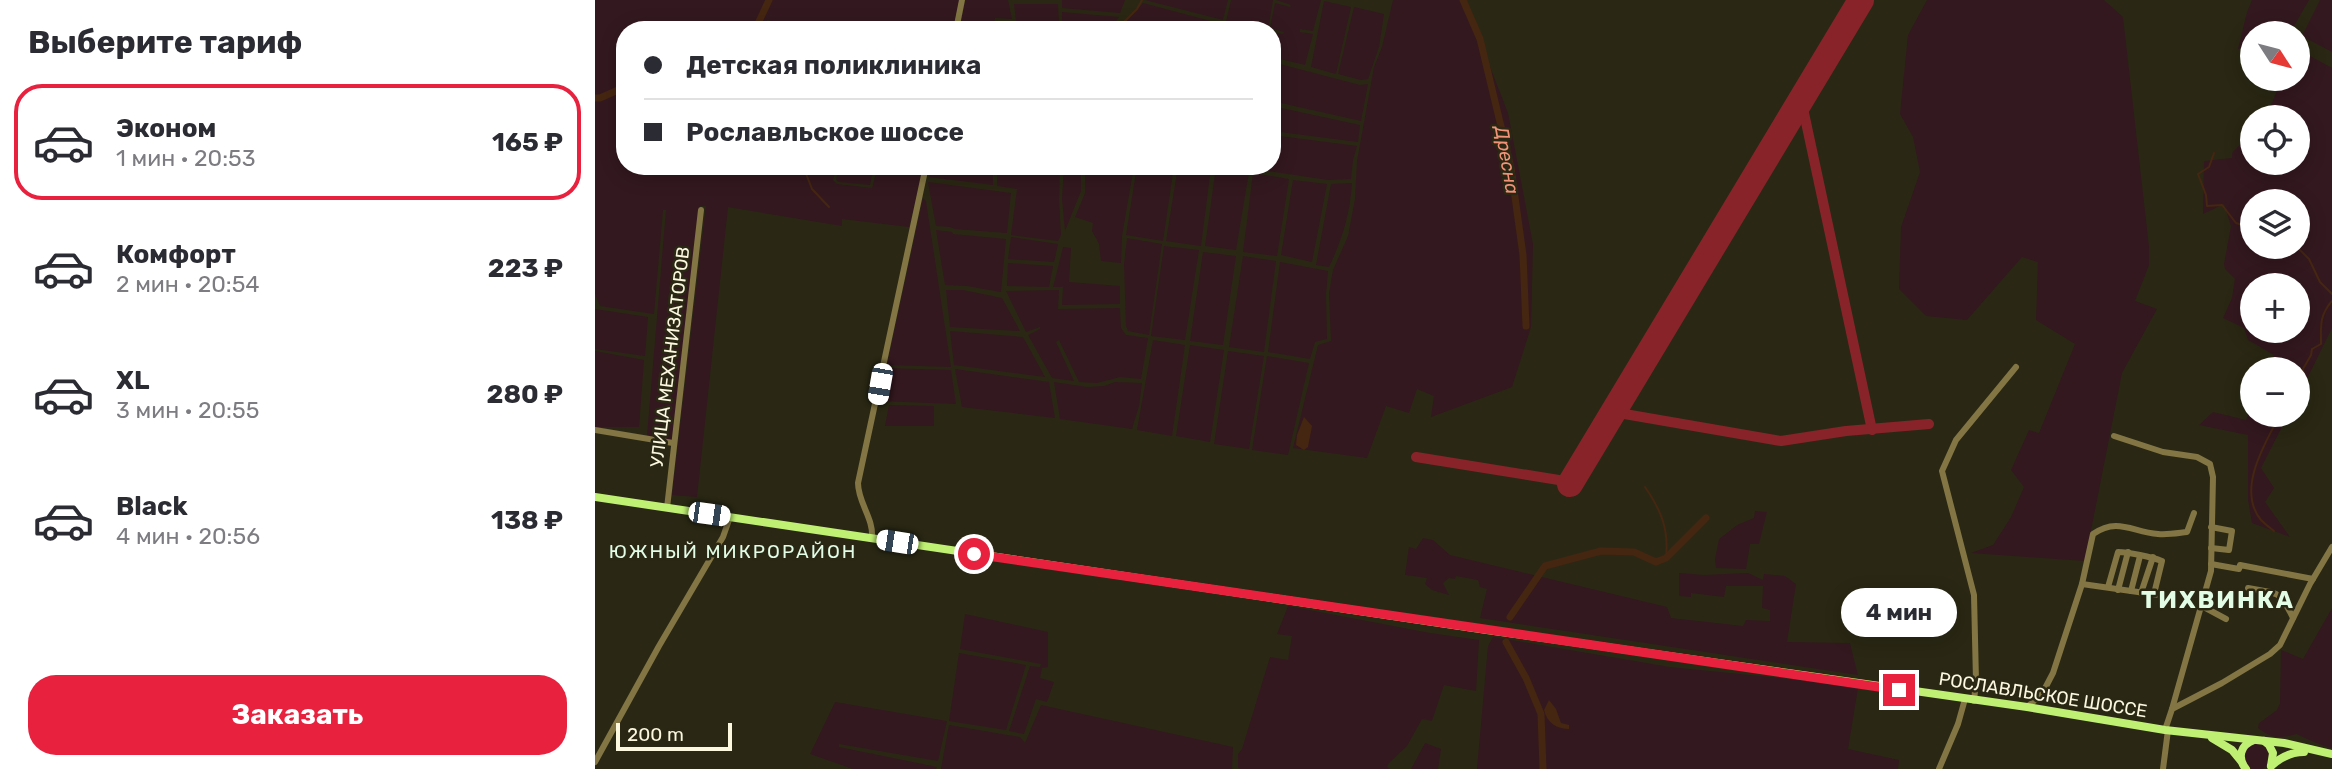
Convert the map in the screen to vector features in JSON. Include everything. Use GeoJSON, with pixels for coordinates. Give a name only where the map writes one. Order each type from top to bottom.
{"type":"FeatureCollection","features":[{"type":"Feature","properties":{"kind":"main road","name":"РОСЛАВЛЬСКОЕ ШОССЕ"},"geometry":{"type":"LineString","coordinates":[[595,497],[1526,636],[2027,707],[2166,730],[2284,743],[2318,752]]}},
{"type":"Feature","properties":{"kind":"main road","name":"РОСЛАВЛЬСКОЕ ШОССЕ"},"geometry":{"type":"LineString","coordinates":[[2199,734],[2223,743],[2244,766]]}},
{"type":"Feature","properties":{"kind":"main road"},"geometry":{"type":"LineString","coordinates":[[2244,766],[2243,748],[2249,742],[2259,740],[2269,745],[2273,753],[2269,767]]}},
{"type":"Feature","properties":{"kind":"main road"},"geometry":{"type":"LineString","coordinates":[[2269,767],[2294,752],[2332,754]]}},
{"type":"Feature","properties":{"kind":"street"},"geometry":{"type":"LineString","coordinates":[[958,21],[962,0]]}},
{"type":"Feature","properties":{"kind":"street"},"geometry":{"type":"LineString","coordinates":[[872,538],[873,529],[859,496],[858,482],[924,175]]}},
{"type":"Feature","properties":{"kind":"street","name":"УЛИЦА МЕХАНИЗАТОРОВ"},"geometry":{"type":"LineString","coordinates":[[667,508],[701,210]]}},
{"type":"Feature","properties":{"kind":"street"},"geometry":{"type":"LineString","coordinates":[[1938,769],[1976,681],[1974,595],[1943,471],[1955,440],[2016,367]]}},
{"type":"Feature","properties":{"kind":"street"},"geometry":{"type":"LineString","coordinates":[[595,430],[673,443]]}},
{"type":"Feature","properties":{"kind":"street"},"geometry":{"type":"LineString","coordinates":[[2114,436],[2163,452],[2197,457],[2210,464],[2213,477],[2211,564],[2166,730],[2163,769]]}},
{"type":"Feature","properties":{"kind":"street"},"geometry":{"type":"LineString","coordinates":[[2027,707],[2042,694],[2053,673],[2082,584],[2093,534],[2103,527],[2116,524],[2159,535],[2187,532],[2194,513]]}},
{"type":"Feature","properties":{"kind":"street"},"geometry":{"type":"LineString","coordinates":[[595,762],[723,537],[730,517]]}},
{"type":"Feature","properties":{"kind":"street"},"geometry":{"type":"LineString","coordinates":[[2211,527],[2232,531],[2229,550],[2211,548]]}},
{"type":"Feature","properties":{"kind":"street"},"geometry":{"type":"LineString","coordinates":[[2172,709],[2222,684],[2280,645],[2332,547]]}},
{"type":"Feature","properties":{"kind":"street"},"geometry":{"type":"LineString","coordinates":[[2082,584],[2156,595],[2162,561],[2153,557],[2117,552],[2108,587]]}},
{"type":"Feature","properties":{"kind":"street"},"geometry":{"type":"LineString","coordinates":[[2118,590],[2127,552]]}},
{"type":"Feature","properties":{"kind":"street"},"geometry":{"type":"LineString","coordinates":[[2131,591],[2140,556]]}},
{"type":"Feature","properties":{"kind":"street"},"geometry":{"type":"LineString","coordinates":[[2141,593],[2153,557]]}},
{"type":"Feature","properties":{"kind":"street"},"geometry":{"type":"LineString","coordinates":[[2211,564],[2239,569],[2240,565],[2313,579]]}},
{"type":"Feature","properties":{"kind":"street"},"geometry":{"type":"LineString","coordinates":[[2248,588],[2276,593],[2283,597],[2293,618]]}},
{"type":"Feature","properties":{"kind":"street"},"geometry":{"type":"LineString","coordinates":[[2200,605],[2226,619]]}},
{"type":"Feature","properties":{"kind":"shaded area"},"geometry":{"type":"Polygon","coordinates":[[[595,0],[960,0],[956,21],[616,21],[616,175],[834,175],[833,180],[837,184],[872,188],[876,175],[922,175],[909,227],[842,219],[842,226],[728,207],[697,497],[672,495],[706,206],[700,206],[674,441],[647,436],[666,210],[663,210],[654,314],[600,306],[595,294],[595,0]]]}},
{"type":"Feature","properties":{"kind":"shaded area"},"geometry":{"type":"Polygon","coordinates":[[[965,0],[1008,0],[1012,19],[961,21],[965,0]]]}},
{"type":"Feature","properties":{"kind":"shaded area"},"geometry":{"type":"Polygon","coordinates":[[[1062,0],[1125,0],[1120,13],[1062,8],[1062,0]]]}},
{"type":"Feature","properties":{"kind":"shaded area"},"geometry":{"type":"Polygon","coordinates":[[[1145,0],[1228,0],[1223,20],[1145,0]]]}},
{"type":"Feature","properties":{"kind":"shaded area"},"geometry":{"type":"Polygon","coordinates":[[[1231,0],[1273,0],[1270,21],[1226,21],[1231,0]]]}},
{"type":"Feature","properties":{"kind":"shaded area"},"geometry":{"type":"Polygon","coordinates":[[[1276,0],[1321,0],[1313,31],[1300,29],[1300,32],[1313,34],[1305,65],[1281,59],[1281,34],[1284,32],[1281,31],[1281,21],[1271,21],[1275,3],[1290,7],[1291,5],[1276,0]]]}},
{"type":"Feature","properties":{"kind":"shaded area"},"geometry":{"type":"Polygon","coordinates":[[[1393,0],[1463,0],[1468,10],[1508,113],[1533,244],[1531,327],[1512,387],[1431,417],[1434,396],[1417,389],[1409,413],[1386,406],[1367,458],[1293,448],[1318,345],[1331,341],[1329,293],[1333,270],[1348,236],[1355,199],[1357,161],[1374,67],[1382,47],[1393,0]]]}},
{"type":"Feature","properties":{"kind":"shaded area"},"geometry":{"type":"Polygon","coordinates":[[[1927,0],[2104,0],[2123,17],[2149,247],[2149,265],[2135,301],[2157,309],[2122,373],[2085,561],[1971,553],[1993,545],[2011,517],[2024,487],[2011,470],[2029,430],[2039,433],[2075,344],[2036,320],[2038,262],[2022,257],[1967,320],[1926,316],[1899,289],[1901,227],[1920,172],[1913,137],[1900,114],[1908,35],[1927,0]]]}},
{"type":"Feature","properties":{"kind":"shaded area"},"geometry":{"type":"Polygon","coordinates":[[[2252,0],[2309,0],[2297,21],[2245,21],[2252,0]]]}},
{"type":"Feature","properties":{"kind":"shaded area"},"geometry":{"type":"Polygon","coordinates":[[[2320,0],[2332,0],[2332,52],[2310,40],[2310,21],[2320,0]]]}},
{"type":"Feature","properties":{"kind":"shaded area"},"geometry":{"type":"Polygon","coordinates":[[[1324,1],[1351,7],[1336,74],[1311,67],[1324,1]]]}},
{"type":"Feature","properties":{"kind":"shaded area"},"geometry":{"type":"Polygon","coordinates":[[[1143,3],[1211,21],[1127,21],[1143,3]]]}},
{"type":"Feature","properties":{"kind":"shaded area"},"geometry":{"type":"Polygon","coordinates":[[[1014,4],[1058,4],[1059,21],[1016,21],[1014,4]]]}},
{"type":"Feature","properties":{"kind":"shaded area"},"geometry":{"type":"Polygon","coordinates":[[[1354,7],[1384,14],[1379,47],[1368,79],[1361,80],[1338,74],[1354,7]]]}},
{"type":"Feature","properties":{"kind":"shaded area"},"geometry":{"type":"Polygon","coordinates":[[[1062,12],[1119,17],[1116,21],[1062,21],[1062,12]]]}},
{"type":"Feature","properties":{"kind":"shaded area"},"geometry":{"type":"Polygon","coordinates":[[[2310,56],[2332,68],[2332,328],[2310,373],[2310,357],[2273,357],[2274,355],[2253,343],[2310,343],[2310,273],[2240,273],[2240,326],[2223,318],[2232,298],[2235,279],[2225,269],[2224,264],[2231,226],[2224,204],[2203,214],[2204,161],[2232,158],[2232,153],[2240,145],[2240,175],[2310,175],[2310,105],[2271,105],[2277,91],[2310,91],[2310,56]]]}},
{"type":"Feature","properties":{"kind":"shaded area"},"geometry":{"type":"Polygon","coordinates":[[[1281,64],[1360,85],[1368,84],[1361,121],[1281,103],[1281,64]]]}},
{"type":"Feature","properties":{"kind":"shaded area"},"geometry":{"type":"Polygon","coordinates":[[[1281,108],[1360,125],[1358,142],[1281,132],[1281,108]]]}},
{"type":"Feature","properties":{"kind":"shaded area"},"geometry":{"type":"Polygon","coordinates":[[[1281,136],[1357,146],[1351,179],[1328,180],[1281,173],[1281,136]]]}},
{"type":"Feature","properties":{"kind":"shaded area"},"geometry":{"type":"Polygon","coordinates":[[[837,175],[872,175],[870,185],[838,182],[837,175]]]}},
{"type":"Feature","properties":{"kind":"shaded area"},"geometry":{"type":"Polygon","coordinates":[[[993,175],[993,185],[929,177],[993,175]]]}},
{"type":"Feature","properties":{"kind":"shaded area"},"geometry":{"type":"Polygon","coordinates":[[[997,175],[1060,175],[1061,235],[1058,241],[1011,235],[1017,189],[997,186],[997,175]]]}},
{"type":"Feature","properties":{"kind":"shaded area"},"geometry":{"type":"Polygon","coordinates":[[[1063,175],[1081,175],[1081,191],[1065,231],[1062,199],[1063,175]]]}},
{"type":"Feature","properties":{"kind":"shaded area"},"geometry":{"type":"Polygon","coordinates":[[[1085,175],[1132,175],[1122,236],[1121,263],[1101,261],[1099,244],[1092,231],[1093,223],[1075,217],[1085,193],[1085,175]]]}},
{"type":"Feature","properties":{"kind":"shaded area"},"geometry":{"type":"Polygon","coordinates":[[[1136,175],[1173,175],[1163,241],[1126,235],[1136,175]]]}},
{"type":"Feature","properties":{"kind":"shaded area"},"geometry":{"type":"Polygon","coordinates":[[[1177,175],[1210,175],[1201,246],[1166,241],[1177,175]]]}},
{"type":"Feature","properties":{"kind":"shaded area"},"geometry":{"type":"Polygon","coordinates":[[[1215,175],[1248,175],[1236,250],[1205,246],[1215,175]]]}},
{"type":"Feature","properties":{"kind":"shaded area"},"geometry":{"type":"Polygon","coordinates":[[[1253,175],[1289,179],[1277,256],[1243,252],[1253,175]]]}},
{"type":"Feature","properties":{"kind":"shaded area"},"geometry":{"type":"Polygon","coordinates":[[[1293,180],[1327,184],[1312,262],[1281,255],[1293,180]]]}},
{"type":"Feature","properties":{"kind":"shaded area"},"geometry":{"type":"Polygon","coordinates":[[[928,182],[1011,193],[1007,233],[936,226],[928,182]]]}},
{"type":"Feature","properties":{"kind":"shaded area"},"geometry":{"type":"Polygon","coordinates":[[[1352,183],[1347,216],[1334,257],[1329,267],[1316,265],[1331,184],[1352,183]]]}},
{"type":"Feature","properties":{"kind":"shaded area"},"geometry":{"type":"Polygon","coordinates":[[[923,198],[926,201],[951,367],[887,365],[923,198]]]}},
{"type":"Feature","properties":{"kind":"shaded area"},"geometry":{"type":"Polygon","coordinates":[[[936,230],[1006,239],[1001,292],[945,285],[936,230]]]}},
{"type":"Feature","properties":{"kind":"shaded area"},"geometry":{"type":"Polygon","coordinates":[[[1011,237],[1058,244],[1054,262],[1008,259],[1011,237]]]}},
{"type":"Feature","properties":{"kind":"shaded area"},"geometry":{"type":"Polygon","coordinates":[[[1127,238],[1162,244],[1149,335],[1128,331],[1126,326],[1124,264],[1127,238]]]}},
{"type":"Feature","properties":{"kind":"shaded area"},"geometry":{"type":"Polygon","coordinates":[[[1164,246],[1199,250],[1185,340],[1151,336],[1164,246]]]}},
{"type":"Feature","properties":{"kind":"shaded area"},"geometry":{"type":"Polygon","coordinates":[[[1063,247],[1071,248],[1069,282],[1120,286],[1120,304],[1062,305],[1063,287],[1053,287],[1063,247]]]}},
{"type":"Feature","properties":{"kind":"shaded area"},"geometry":{"type":"Polygon","coordinates":[[[1203,252],[1236,256],[1223,345],[1190,341],[1203,252]]]}},
{"type":"Feature","properties":{"kind":"shaded area"},"geometry":{"type":"Polygon","coordinates":[[[1243,256],[1276,261],[1264,352],[1229,347],[1243,256]]]}},
{"type":"Feature","properties":{"kind":"shaded area"},"geometry":{"type":"Polygon","coordinates":[[[1280,262],[1328,271],[1327,339],[1315,342],[1310,359],[1268,352],[1280,262]]]}},
{"type":"Feature","properties":{"kind":"shaded area"},"geometry":{"type":"Polygon","coordinates":[[[1008,263],[1053,266],[1049,287],[1007,286],[1008,263]]]}},
{"type":"Feature","properties":{"kind":"shaded area"},"geometry":{"type":"Polygon","coordinates":[[[946,290],[963,290],[1002,298],[1020,331],[950,327],[946,290]]]}},
{"type":"Feature","properties":{"kind":"shaded area"},"geometry":{"type":"Polygon","coordinates":[[[1059,290],[1058,309],[1120,308],[1121,328],[1126,335],[1148,338],[1141,379],[1120,377],[1097,383],[1079,382],[1059,340],[1056,342],[1074,381],[1052,378],[1028,335],[1040,327],[1026,332],[1006,291],[1059,290]]]}},
{"type":"Feature","properties":{"kind":"shaded area"},"geometry":{"type":"Polygon","coordinates":[[[595,309],[648,317],[645,356],[595,349],[595,309]]]}},
{"type":"Feature","properties":{"kind":"shaded area"},"geometry":{"type":"Polygon","coordinates":[[[950,331],[1023,337],[1045,377],[954,365],[950,331]]]}},
{"type":"Feature","properties":{"kind":"shaded area"},"geometry":{"type":"Polygon","coordinates":[[[1153,340],[1185,345],[1172,436],[1137,430],[1153,340]]]}},
{"type":"Feature","properties":{"kind":"shaded area"},"geometry":{"type":"Polygon","coordinates":[[[1190,345],[1224,350],[1210,442],[1176,436],[1190,345]]]}},
{"type":"Feature","properties":{"kind":"shaded area"},"geometry":{"type":"Polygon","coordinates":[[[595,351],[644,360],[639,427],[595,427],[595,351]]]}},
{"type":"Feature","properties":{"kind":"shaded area"},"geometry":{"type":"Polygon","coordinates":[[[1228,351],[1264,356],[1249,449],[1214,444],[1228,351]]]}},
{"type":"Feature","properties":{"kind":"shaded area"},"geometry":{"type":"Polygon","coordinates":[[[1267,356],[1309,363],[1288,455],[1252,450],[1267,356]]]}},
{"type":"Feature","properties":{"kind":"shaded area"},"geometry":{"type":"Polygon","coordinates":[[[886,368],[951,370],[956,404],[879,401],[886,368]]]}},
{"type":"Feature","properties":{"kind":"shaded area"},"geometry":{"type":"Polygon","coordinates":[[[955,369],[1049,382],[1055,418],[962,407],[955,369]]]}},
{"type":"Feature","properties":{"kind":"shaded area"},"geometry":{"type":"Polygon","coordinates":[[[1054,382],[1087,387],[1115,382],[1142,383],[1132,429],[1060,419],[1054,382]]]}},
{"type":"Feature","properties":{"kind":"shaded area"},"geometry":{"type":"Polygon","coordinates":[[[889,405],[934,406],[934,426],[885,426],[889,405]]]}},
{"type":"Feature","properties":{"kind":"shaded area"},"geometry":{"type":"Polygon","coordinates":[[[2213,412],[2240,419],[2240,427],[2282,427],[2261,468],[2274,488],[2265,502],[2290,537],[2252,523],[2248,500],[2248,435],[2199,425],[2213,412]]]}},
{"type":"Feature","properties":{"kind":"shaded area"},"geometry":{"type":"Polygon","coordinates":[[[1304,417],[1312,426],[1308,447],[1304,450],[1296,445],[1304,417]]]}},
{"type":"Feature","properties":{"kind":"shaded area"},"geometry":{"type":"Polygon","coordinates":[[[1755,511],[1767,512],[1759,544],[1750,544],[1746,569],[1716,568],[1719,539],[1737,525],[1754,518],[1755,511]]]}},
{"type":"Feature","properties":{"kind":"shaded area"},"geometry":{"type":"Polygon","coordinates":[[[1423,538],[1433,540],[1450,555],[1667,607],[1671,618],[1743,626],[1746,620],[1770,621],[1770,610],[1762,608],[1763,586],[1726,586],[1724,597],[1691,593],[1691,597],[1679,596],[1679,573],[1748,573],[1763,580],[1764,574],[1785,576],[1796,584],[1787,642],[1850,643],[1858,675],[1480,618],[1487,589],[1480,587],[1478,580],[1456,576],[1455,579],[1449,578],[1443,583],[1449,595],[1432,590],[1425,584],[1427,578],[1405,575],[1409,547],[1416,549],[1423,538]]]}},
{"type":"Feature","properties":{"kind":"shaded area"},"geometry":{"type":"Polygon","coordinates":[[[1288,606],[1479,640],[1476,691],[1444,685],[1432,721],[1422,719],[1407,746],[1389,763],[1387,767],[1390,769],[1240,769],[1238,754],[1242,749],[1270,657],[1288,660],[1292,636],[1277,634],[1288,606]]]}},
{"type":"Feature","properties":{"kind":"shaded area"},"geometry":{"type":"Polygon","coordinates":[[[2332,608],[2332,748],[2297,734],[2281,737],[2268,735],[2258,728],[2259,723],[2277,710],[2280,703],[2281,650],[2303,659],[2332,608]]]}},
{"type":"Feature","properties":{"kind":"shaded area"},"geometry":{"type":"Polygon","coordinates":[[[965,614],[1048,632],[1048,667],[1042,668],[1040,678],[1054,682],[1047,702],[1036,699],[1024,734],[1009,731],[1030,666],[1040,667],[1041,664],[960,649],[965,614]]]}},
{"type":"Feature","properties":{"kind":"shaded area"},"geometry":{"type":"Polygon","coordinates":[[[1493,637],[1670,667],[1858,688],[1848,749],[1899,760],[1898,769],[1477,769],[1488,646],[1493,637]]]}},
{"type":"Feature","properties":{"kind":"shaded area"},"geometry":{"type":"Polygon","coordinates":[[[959,653],[1026,665],[1006,730],[949,721],[959,653]]]}},
{"type":"Feature","properties":{"kind":"shaded area"},"geometry":{"type":"Polygon","coordinates":[[[1549,700],[1561,723],[1569,725],[1569,729],[1560,728],[1547,718],[1544,710],[1549,700]]]}},
{"type":"Feature","properties":{"kind":"shaded area"},"geometry":{"type":"Polygon","coordinates":[[[835,702],[947,721],[938,761],[839,744],[839,747],[937,767],[936,769],[853,769],[810,754],[835,702]]]}},
{"type":"Feature","properties":{"kind":"shaded area"},"geometry":{"type":"Polygon","coordinates":[[[1041,705],[1233,747],[1232,769],[941,769],[949,725],[1020,737],[1025,743],[1041,705]]]}},
{"type":"Feature","properties":{"kind":"shaded area"},"geometry":{"type":"Polygon","coordinates":[[[1425,743],[1441,749],[1438,769],[1411,769],[1425,743]]]}},
{"type":"Feature","properties":{"kind":"shaded area"},"geometry":{"type":"Polygon","coordinates":[[[2257,744],[2266,748],[2270,757],[2266,766],[2257,770],[2248,766],[2244,757],[2248,748],[2257,744]]]}},
{"type":"Feature","properties":{"kind":"waterway","name":"Дресна"},"geometry":{"type":"LineString","coordinates":[[759,21],[769,0]]}},
{"type":"Feature","properties":{"kind":"waterway"},"geometry":{"type":"LineString","coordinates":[[1125,21],[1142,0]]}},
{"type":"Feature","properties":{"kind":"waterway","name":"Дресна"},"geometry":{"type":"LineString","coordinates":[[1463,0],[1480,39],[1511,168],[1523,255],[1526,326]]}},
{"type":"Feature","properties":{"kind":"waterway","name":"Дресна"},"geometry":{"type":"LineString","coordinates":[[595,98],[616,91]]}},
{"type":"Feature","properties":{"kind":"waterway"},"geometry":{"type":"LineString","coordinates":[[2214,153],[2209,167],[2198,174],[2207,206],[2222,205],[2240,224]]}},
{"type":"Feature","properties":{"kind":"waterway"},"geometry":{"type":"LineString","coordinates":[[807,175],[812,189],[829,207]]}},
{"type":"Feature","properties":{"kind":"waterway"},"geometry":{"type":"LineString","coordinates":[[2309,259],[2320,282],[2332,294]]}},
{"type":"Feature","properties":{"kind":"waterway"},"geometry":{"type":"LineString","coordinates":[[2310,357],[2312,349],[2321,344],[2323,316],[2332,301]]}},
{"type":"Feature","properties":{"kind":"waterway"},"geometry":{"type":"LineString","coordinates":[[2274,427],[2255,467],[2251,495],[2261,520],[2274,531]]}},
{"type":"Feature","properties":{"kind":"waterway"},"geometry":{"type":"LineString","coordinates":[[1645,487],[1663,520],[1666,558]]}},
{"type":"Feature","properties":{"kind":"waterway"},"geometry":{"type":"LineString","coordinates":[[1510,617],[1545,566],[1601,551],[1634,552],[1656,562],[1666,558],[1706,518]]}},
{"type":"Feature","properties":{"kind":"waterway"},"geometry":{"type":"LineString","coordinates":[[1506,642],[1526,678],[1541,714],[1543,769]]}},
{"type":"Feature","properties":{"kind":"taxiway"},"geometry":{"type":"LineString","coordinates":[[1801,99],[1872,430]]}},
{"type":"Feature","properties":{"kind":"taxiway"},"geometry":{"type":"LineString","coordinates":[[1613,412],[1781,441],[1846,431],[1929,424]]}},
{"type":"Feature","properties":{"kind":"taxiway"},"geometry":{"type":"LineString","coordinates":[[1416,457],[1571,482]]}},
{"type":"Feature","properties":{"kind":"runway"},"geometry":{"type":"LineString","coordinates":[[1570,484],[1861,0]]}},
{"type":"Feature","properties":{"kind":"district","name":"ЮЖНЫЙ МИКРОРАЙОН"},"geometry":{"type":"Point","coordinates":[733,551]}},
{"type":"Feature","properties":{"kind":"district","name":"ТИХВИНКА"},"geometry":{"type":"Point","coordinates":[2218,600]}},
{"type":"Feature","properties":{"kind":"route"},"geometry":{"type":"LineString","coordinates":[[974,554],[1899,690]]}}]}
